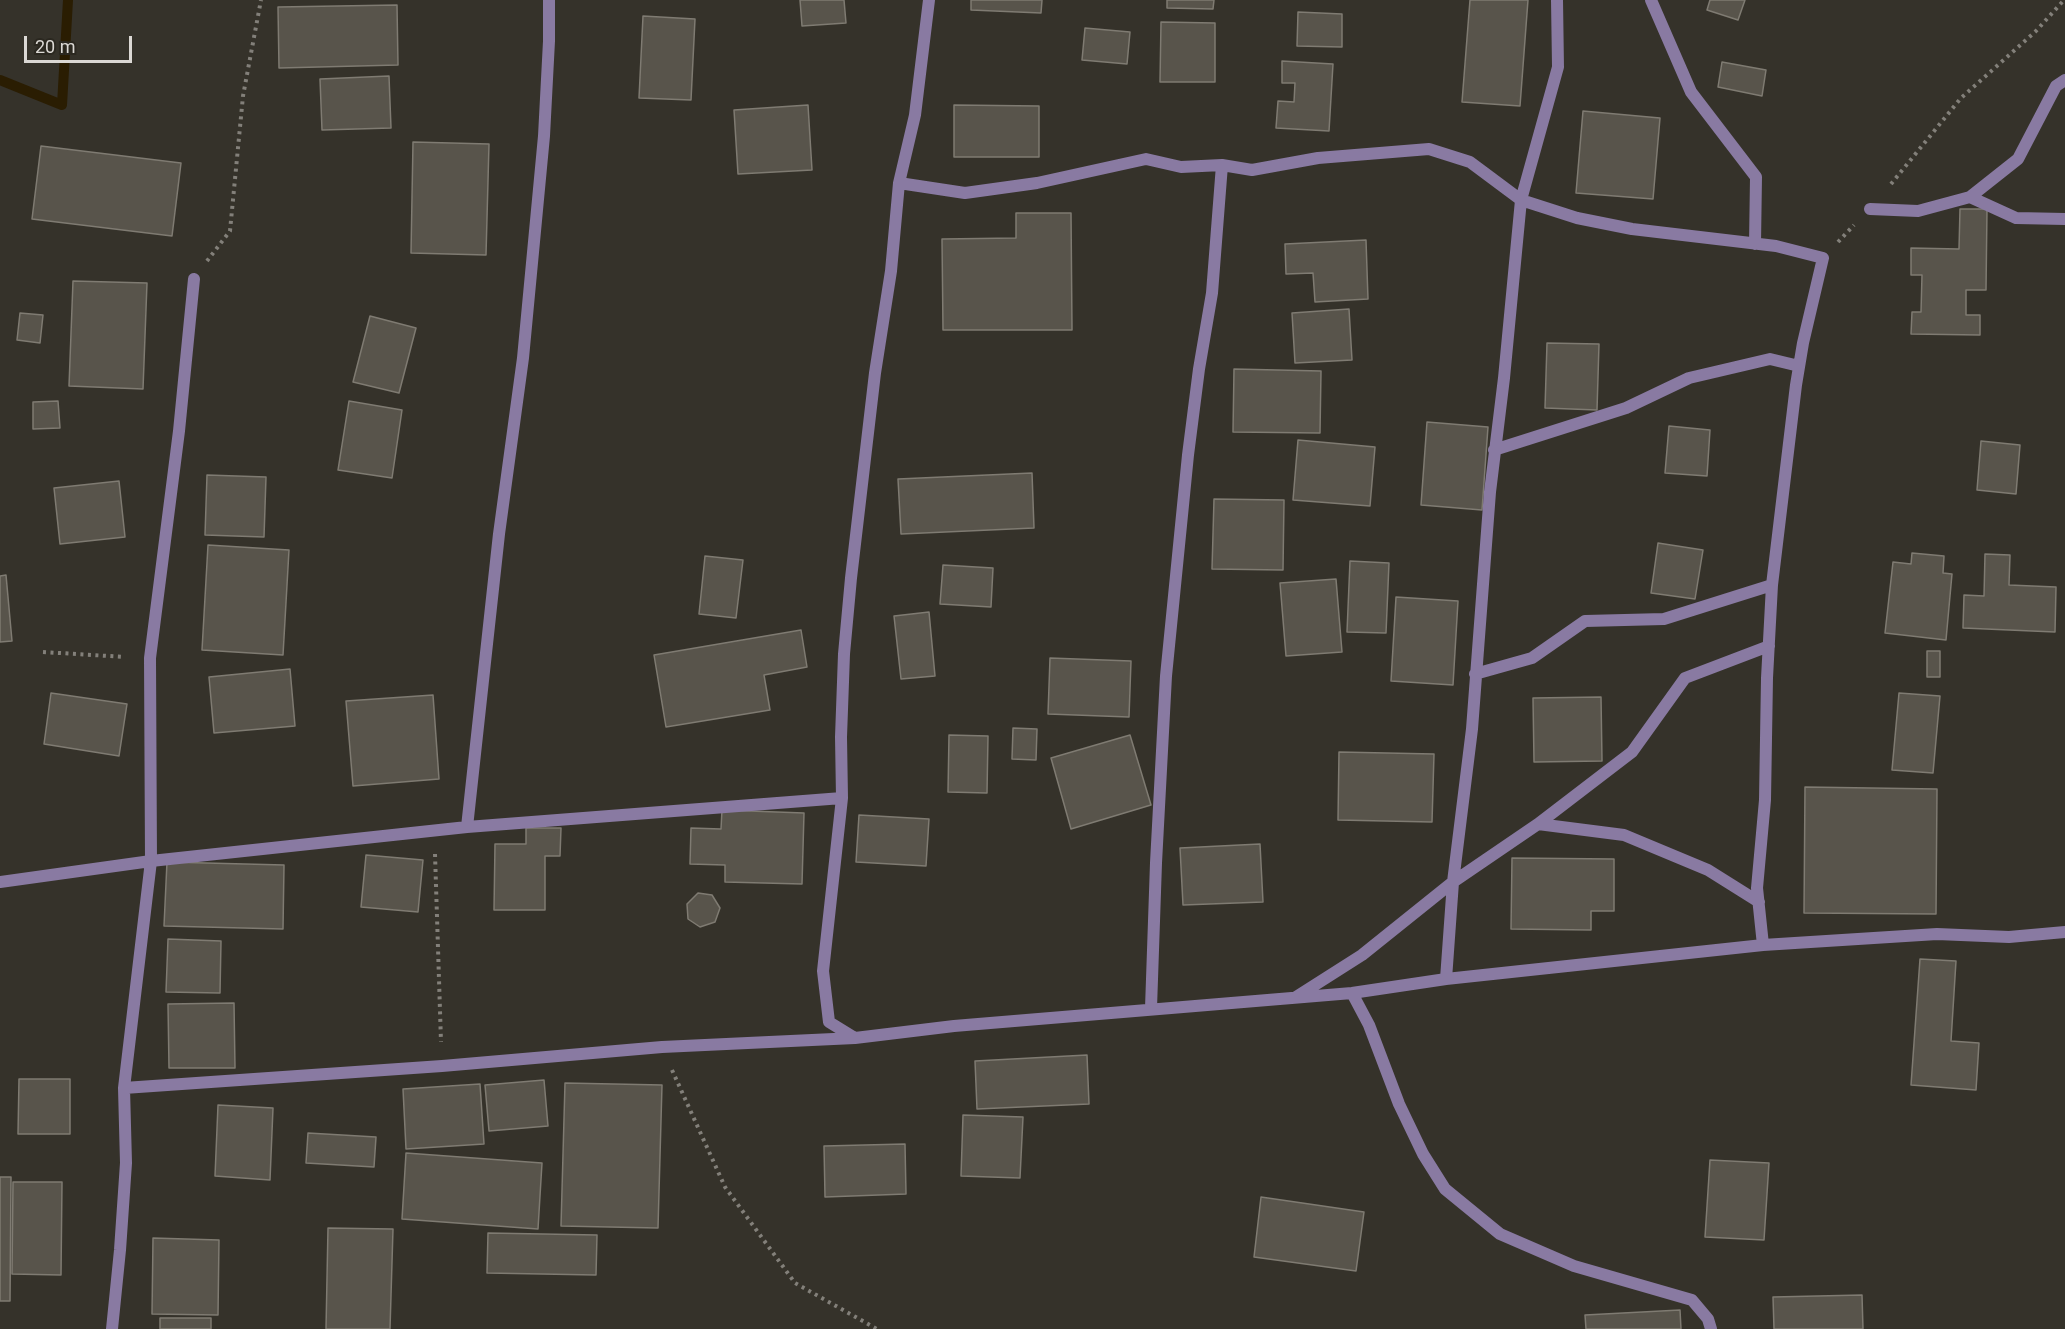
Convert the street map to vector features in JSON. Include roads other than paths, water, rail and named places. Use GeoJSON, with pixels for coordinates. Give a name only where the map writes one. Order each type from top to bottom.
{"type":"FeatureCollection","features":[{"type":"Feature","properties":{"kind":"street"},"geometry":{"type":"LineString","coordinates":[[467,827],[500,534],[523,358],[544,136],[549,0]]}},
{"type":"Feature","properties":{"kind":"street"},"geometry":{"type":"LineString","coordinates":[[855,1038],[829,1022],[823,971],[842,798],[841,736],[844,654],[850,578],[875,373],[891,271],[898,183],[915,115],[929,0]]}},
{"type":"Feature","properties":{"kind":"street"},"geometry":{"type":"LineString","coordinates":[[1446,979],[1452,882],[1472,729],[1494,450],[1504,378],[1521,200],[1558,67],[1557,0]]}},
{"type":"Feature","properties":{"kind":"street"},"geometry":{"type":"LineString","coordinates":[[1651,0],[1691,92],[1756,177],[1755,244]]}},
{"type":"Feature","properties":{"kind":"street"},"geometry":{"type":"LineString","coordinates":[[1870,209],[1918,211],[1970,197],[2018,159],[2056,86],[2065,80]]}},
{"type":"Feature","properties":{"kind":"street"},"geometry":{"type":"LineString","coordinates":[[898,183],[965,193],[1037,183],[1146,159],[1181,167],[1222,165],[1252,170],[1318,158],[1429,149],[1470,162],[1521,200],[1577,218],[1632,229],[1776,246],[1823,258],[1799,366],[1781,497],[1772,585],[1765,800],[1757,888],[1763,945]]}},
{"type":"Feature","properties":{"kind":"street"},"geometry":{"type":"LineString","coordinates":[[1151,1008],[1166,676],[1188,454],[1212,292],[1222,165]]}},
{"type":"Feature","properties":{"kind":"street"},"geometry":{"type":"LineString","coordinates":[[1970,197],[2016,218],[2065,219]]}},
{"type":"Feature","properties":{"kind":"street"},"geometry":{"type":"LineString","coordinates":[[112,1329],[126,1163],[124,1088],[151,861],[150,658],[179,431],[194,279]]}},
{"type":"Feature","properties":{"kind":"street"},"geometry":{"type":"LineString","coordinates":[[1494,450],[1626,408],[1689,378],[1770,359],[1799,366]]}},
{"type":"Feature","properties":{"kind":"street"},"geometry":{"type":"LineString","coordinates":[[1475,674],[1532,658],[1585,621],[1664,619],[1772,585]]}},
{"type":"Feature","properties":{"kind":"street"},"geometry":{"type":"LineString","coordinates":[[1295,997],[1362,955],[1452,882],[1538,824],[1632,752],[1685,678],[1769,646]]}},
{"type":"Feature","properties":{"kind":"street"},"geometry":{"type":"LineString","coordinates":[[0,882],[151,861],[467,827],[842,798]]}},
{"type":"Feature","properties":{"kind":"street"},"geometry":{"type":"LineString","coordinates":[[1538,824],[1624,835],[1708,870],[1759,902]]}},
{"type":"Feature","properties":{"kind":"street"},"geometry":{"type":"LineString","coordinates":[[124,1088],[442,1066],[662,1047],[855,1038],[954,1026],[1151,1008],[1352,993],[1446,979],[1763,945],[1937,934],[2009,937],[2065,932]]}},
{"type":"Feature","properties":{"kind":"street"},"geometry":{"type":"LineString","coordinates":[[1352,993],[1370,1025],[1399,1104],[1423,1154],[1445,1189],[1500,1234],[1574,1266],[1692,1300],[1708,1319],[1711,1329]]}},
{"type":"Feature","properties":{"kind":"waterway"},"geometry":{"type":"LineString","coordinates":[[0,80],[62,105],[68,0]]}}]}
